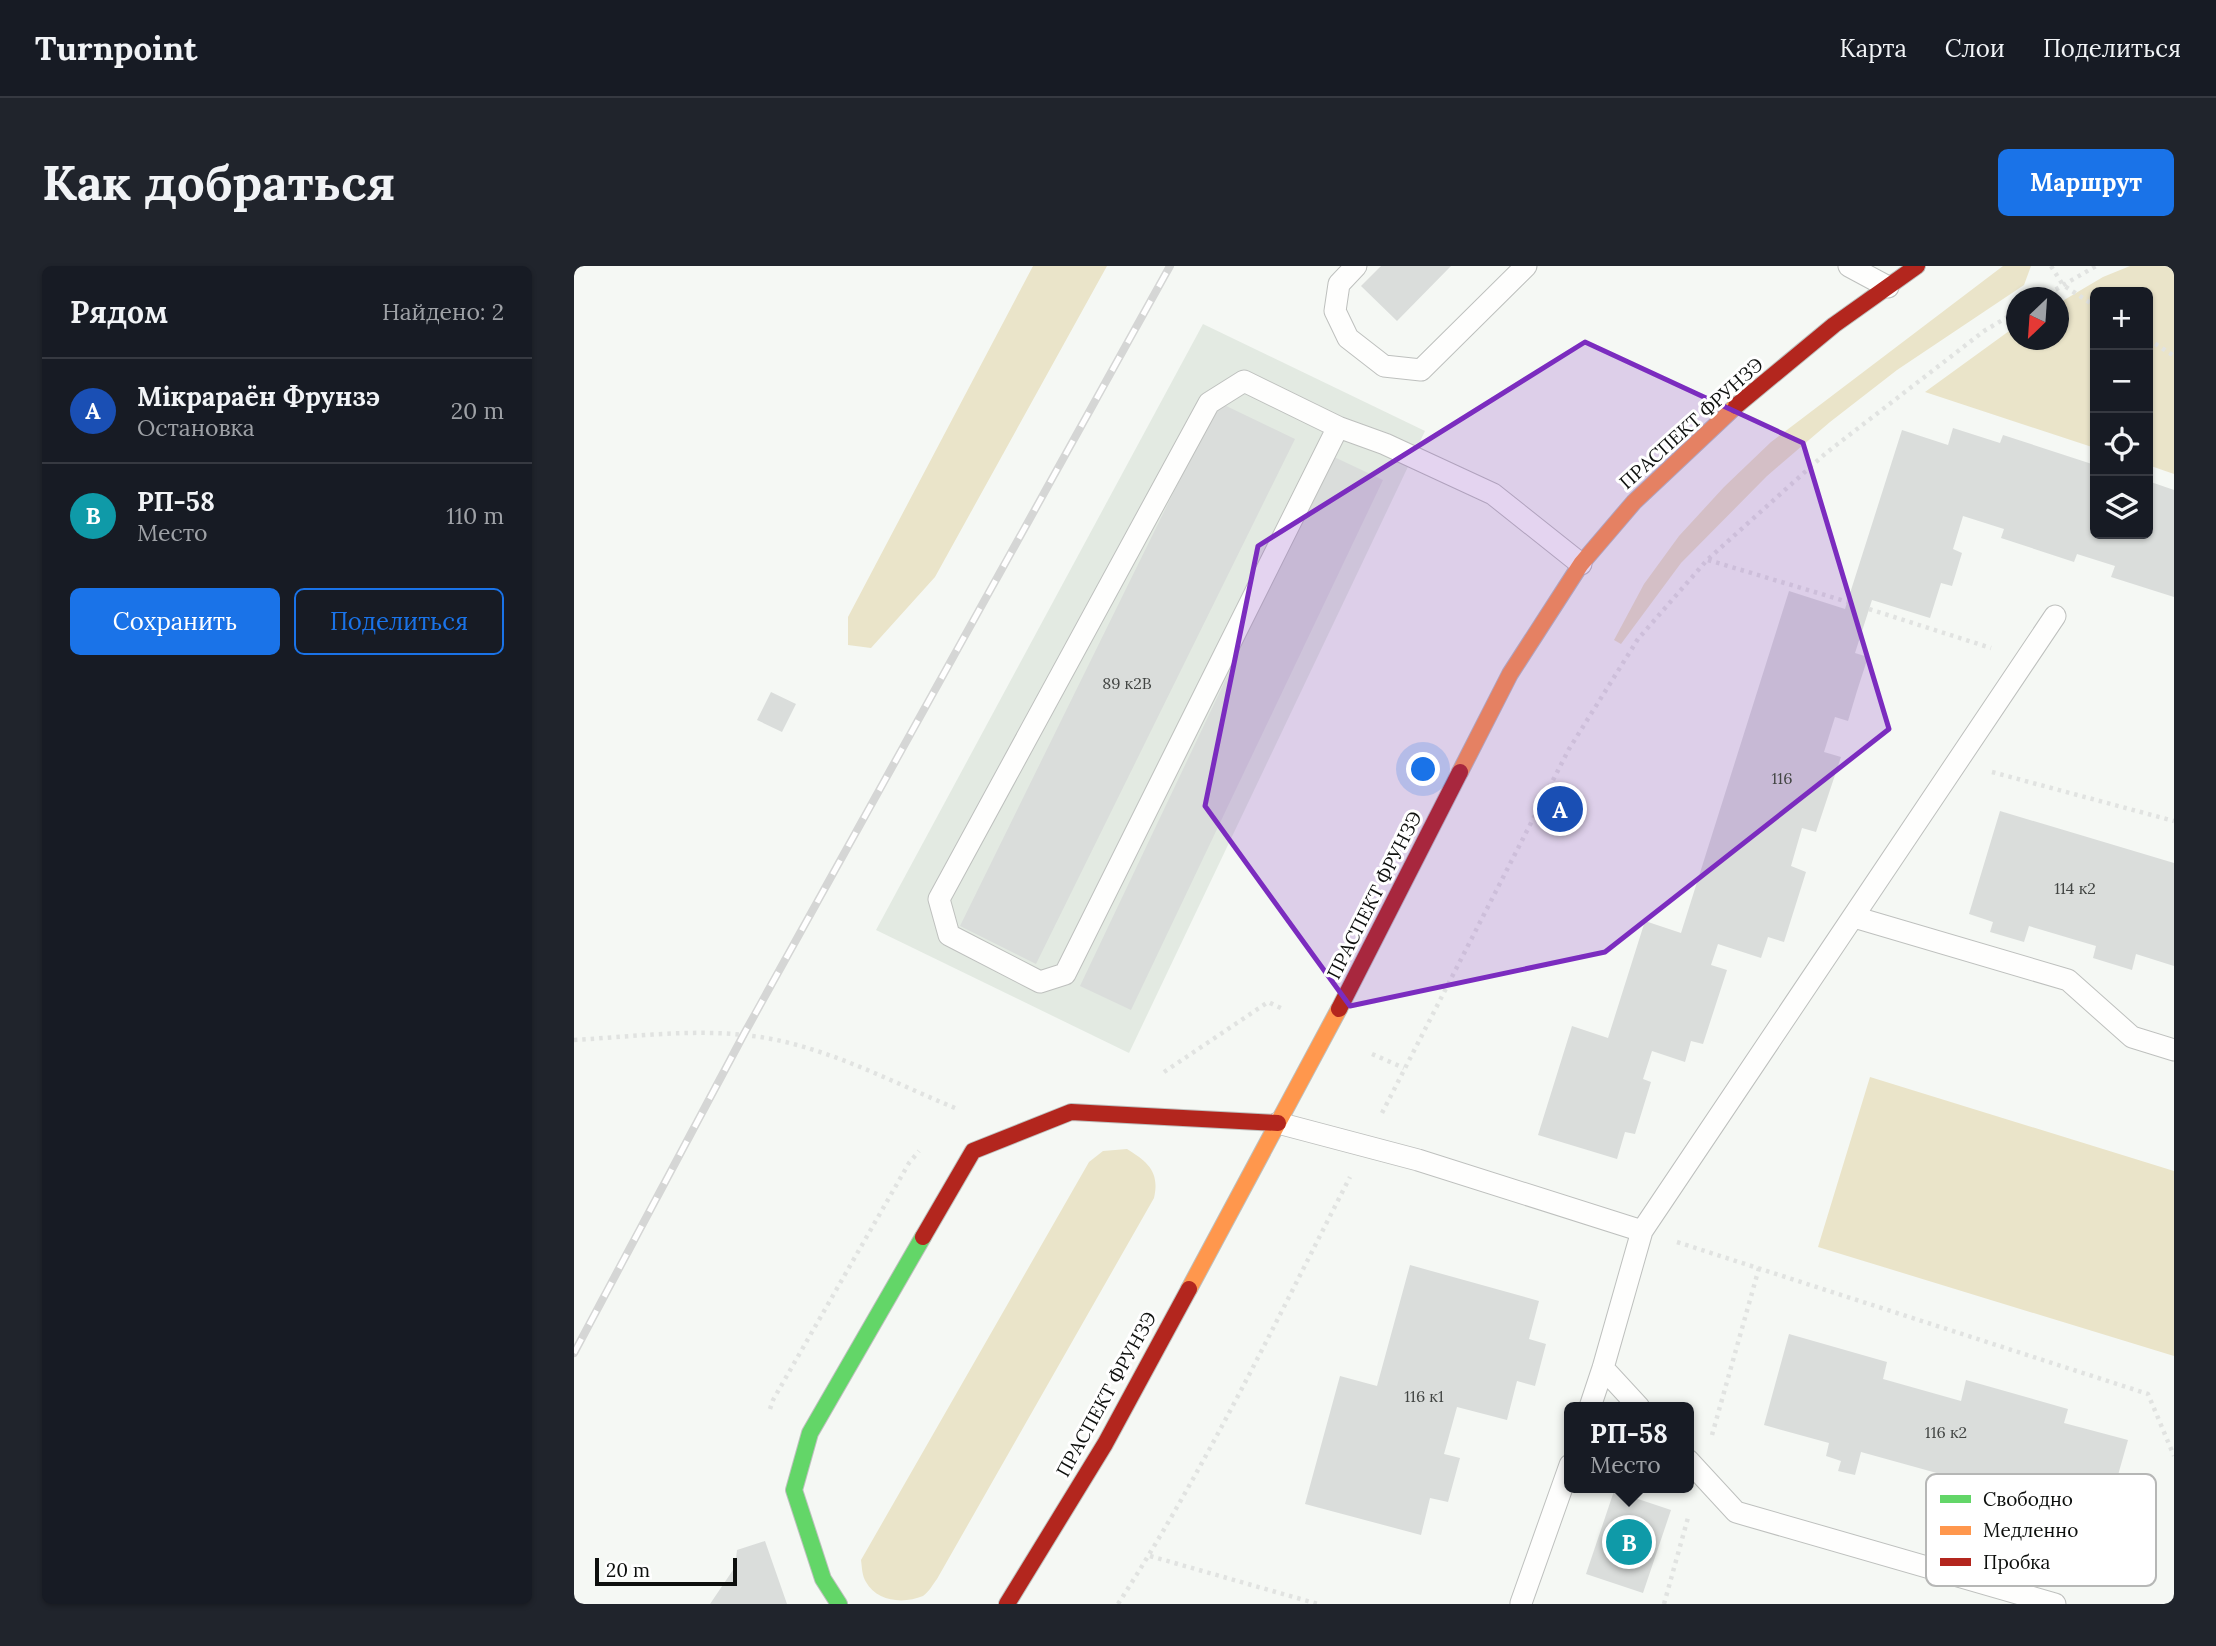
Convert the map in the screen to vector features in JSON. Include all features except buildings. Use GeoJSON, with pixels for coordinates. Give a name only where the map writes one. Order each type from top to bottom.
{"type":"FeatureCollection","features":[{"type":"Feature","properties":{"kind":"main road","name":"ПРАСПЕКТ ФРУНЗЭ"},"geometry":{"type":"LineString","coordinates":[[1007,1604],[1105,1444],[1404,885],[1510,674],[1581,564],[1634,502],[1724,416],[1834,326],[1917,266]]}},
{"type":"Feature","properties":{"kind":"main road"},"geometry":{"type":"LineString","coordinates":[[839,1604],[823,1579],[794,1490],[810,1433],[974,1151],[1070,1112],[1278,1123]]}},
{"type":"Feature","properties":{"kind":"lane"},"geometry":{"type":"LineString","coordinates":[[1356,266],[1339,284],[1335,311],[1348,338],[1384,366],[1421,370],[1526,266]]}},
{"type":"Feature","properties":{"kind":"lane"},"geometry":{"type":"LineString","coordinates":[[1849,266],[1888,287]]}},
{"type":"Feature","properties":{"kind":"lane"},"geometry":{"type":"LineString","coordinates":[[1338,427],[1065,974],[1040,982],[949,935],[939,899],[1209,402],[1244,381],[1338,427],[1385,444],[1493,494],[1581,564]]}},
{"type":"Feature","properties":{"kind":"lane"},"geometry":{"type":"LineString","coordinates":[[1592,1402],[1604,1368],[1642,1231],[2055,616]]}},
{"type":"Feature","properties":{"kind":"lane"},"geometry":{"type":"LineString","coordinates":[[1854,917],[2068,980],[2132,1037],[2174,1050]]}},
{"type":"Feature","properties":{"kind":"lane"},"geometry":{"type":"LineString","coordinates":[[1278,1123],[1418,1160],[1642,1231]]}},
{"type":"Feature","properties":{"kind":"lane"},"geometry":{"type":"LineString","coordinates":[[1604,1368],[1635,1402]]}},
{"type":"Feature","properties":{"kind":"lane"},"geometry":{"type":"LineString","coordinates":[[1694,1466],[1736,1512],[1926,1567]]}},
{"type":"Feature","properties":{"kind":"lane"},"geometry":{"type":"LineString","coordinates":[[1521,1603],[1564,1482]]}},
{"type":"Feature","properties":{"kind":"lane"},"geometry":{"type":"LineString","coordinates":[[1993,1586],[2055,1604]]}},
{"type":"Feature","properties":{"kind":"path"},"geometry":{"type":"LineString","coordinates":[[2051,266],[2063,285],[2090,303]]}},
{"type":"Feature","properties":{"kind":"path"},"geometry":{"type":"LineString","coordinates":[[2060,287],[2096,266]]}},
{"type":"Feature","properties":{"kind":"path"},"geometry":{"type":"LineString","coordinates":[[1118,1604],[1150,1556],[1221,1425],[1569,749],[1638,639],[1707,560],[1826,453],[1984,331],[2006,318]]}},
{"type":"Feature","properties":{"kind":"path"},"geometry":{"type":"LineString","coordinates":[[2153,342],[2174,356]]}},
{"type":"Feature","properties":{"kind":"path"},"geometry":{"type":"LineString","coordinates":[[1707,560],[1848,602]]}},
{"type":"Feature","properties":{"kind":"path"},"geometry":{"type":"LineString","coordinates":[[1869,609],[2028,659]]}},
{"type":"Feature","properties":{"kind":"path"},"geometry":{"type":"LineString","coordinates":[[1957,762],[2174,821]]}},
{"type":"Feature","properties":{"kind":"path"},"geometry":{"type":"LineString","coordinates":[[574,1040],[680,1034],[744,1034],[804,1046],[954,1108]]}},
{"type":"Feature","properties":{"kind":"path"},"geometry":{"type":"LineString","coordinates":[[1372,1054],[1404,1068]]}},
{"type":"Feature","properties":{"kind":"path"},"geometry":{"type":"LineString","coordinates":[[1642,1231],[2148,1394],[2174,1456]]}},
{"type":"Feature","properties":{"kind":"path"},"geometry":{"type":"LineString","coordinates":[[1150,1556],[1318,1604]]}},
{"type":"Feature","properties":{"kind":"highlighted area"},"geometry":{"type":"Polygon","coordinates":[[[1585,342],[1803,443],[1889,729],[1605,952],[1350,1006],[1205,806],[1258,546],[1585,342]]]}},
{"type":"Feature","properties":{"kind":"shaded area"},"geometry":{"type":"Polygon","coordinates":[[[1033,266],[1107,266],[935,577],[871,648],[848,645],[848,617],[1033,266]]]}},
{"type":"Feature","properties":{"kind":"shaded area"},"geometry":{"type":"Polygon","coordinates":[[[2003,266],[2031,266],[2024,285],[2006,287],[2006,297],[1897,370],[1767,476],[1681,563],[1621,644],[1614,640],[1644,584],[1679,536],[1724,487],[1771,442],[2003,266]]]}},
{"type":"Feature","properties":{"kind":"shaded area"},"geometry":{"type":"Polygon","coordinates":[[[2130,266],[2174,266],[2174,474],[2153,467],[2153,287],[2090,287],[2090,446],[1925,392],[2006,333],[2006,350],[2069,350],[2069,297],[2103,277],[2130,266]]]}},
{"type":"Feature","properties":{"kind":"shaded area"},"geometry":{"type":"Polygon","coordinates":[[[1203,324],[1425,431],[1129,1053],[876,930],[1203,324]]]}},
{"type":"Feature","properties":{"kind":"shaded area"},"geometry":{"type":"Polygon","coordinates":[[[1870,1077],[2174,1171],[2174,1356],[1818,1247],[1870,1077]]]}},
{"type":"Feature","properties":{"kind":"shaded area"},"geometry":{"type":"Polygon","coordinates":[[[1127,1149],[1141,1158],[1154,1174],[1154,1198],[937,1579],[923,1596],[916,1599],[892,1600],[877,1594],[865,1580],[861,1560],[1089,1162],[1103,1151],[1127,1149]]]}},
{"type":"Feature","properties":{"kind":"railway"},"geometry":{"type":"LineString","coordinates":[[574,1353],[744,1034],[1170,266]]}},
{"type":"Feature","properties":{"kind":"traffic: fast"},"geometry":{"type":"LineString","coordinates":[[839,1604],[823,1579],[794,1490],[810,1433],[923,1237]]}},
{"type":"Feature","properties":{"kind":"traffic: slow"},"geometry":{"type":"LineString","coordinates":[[1460,772],[1510,674],[1581,564],[1634,502],[1736,406]]}},
{"type":"Feature","properties":{"kind":"traffic: slow"},"geometry":{"type":"LineString","coordinates":[[1189,1289],[1339,1009]]}},
{"type":"Feature","properties":{"kind":"traffic: jam"},"geometry":{"type":"LineString","coordinates":[[1736,406],[1834,325],[1917,266]]}},
{"type":"Feature","properties":{"kind":"traffic: jam"},"geometry":{"type":"LineString","coordinates":[[1339,1009],[1460,772]]}},
{"type":"Feature","properties":{"kind":"traffic: jam"},"geometry":{"type":"LineString","coordinates":[[923,1237],[973,1151],[1071,1112],[1278,1123]]}},
{"type":"Feature","properties":{"kind":"traffic: jam"},"geometry":{"type":"LineString","coordinates":[[1007,1604],[1105,1444],[1189,1289]]}},
{"type":"Feature","properties":{"kind":"place","name":"Мікрараён Фрунзэ"},"geometry":{"type":"Point","coordinates":[1560,809]}},
{"type":"Feature","properties":{"kind":"place","name":"РП-58"},"geometry":{"type":"Point","coordinates":[1629,1542]}}]}
